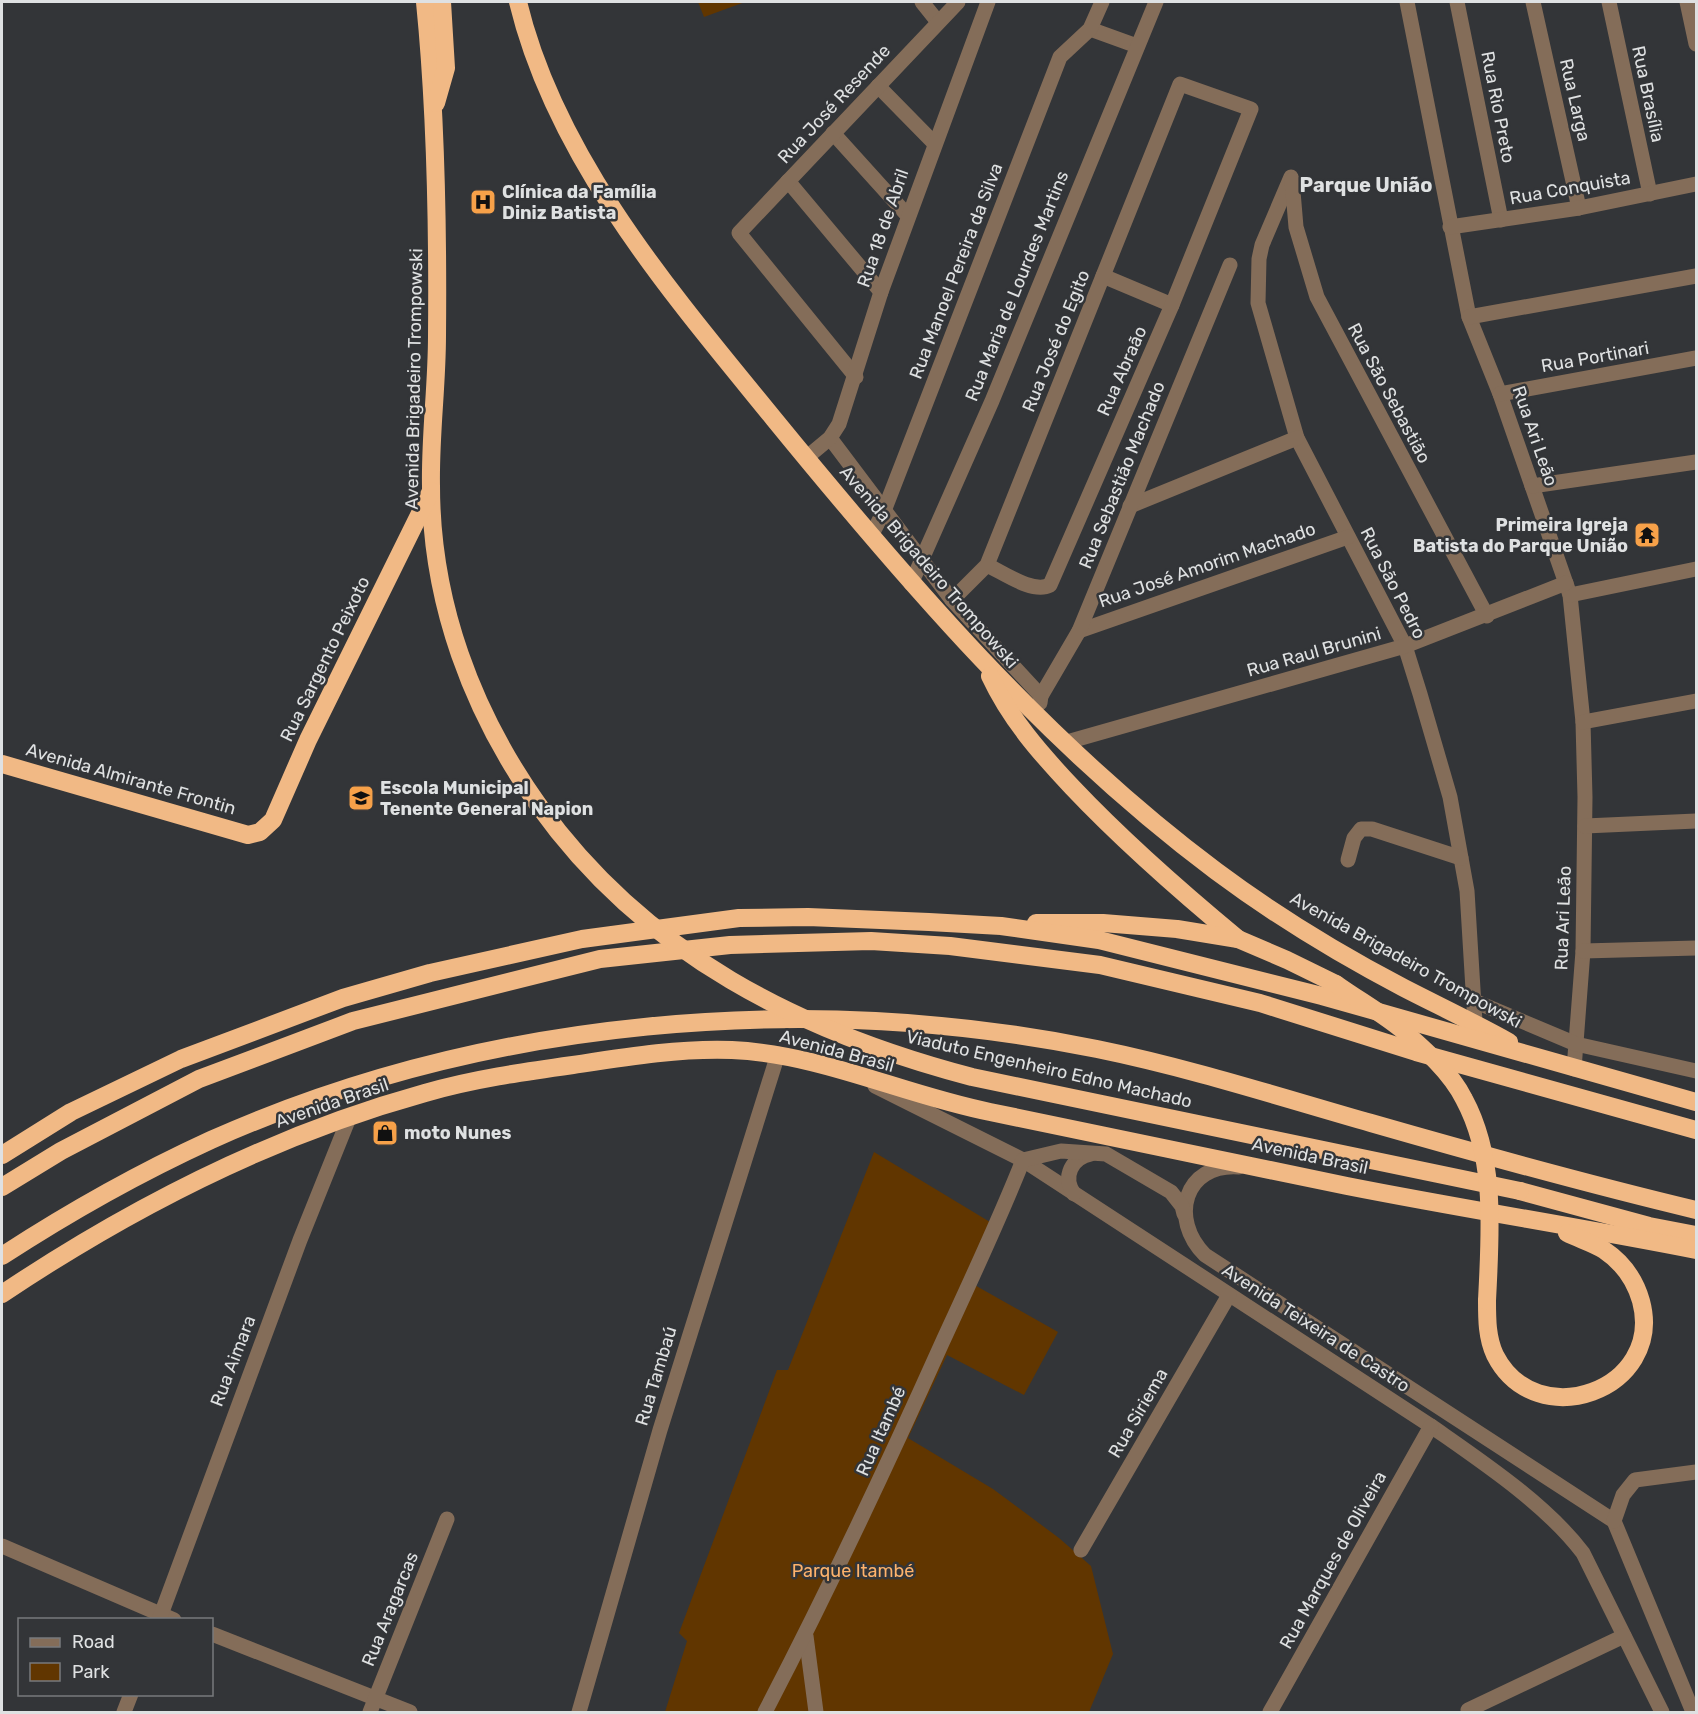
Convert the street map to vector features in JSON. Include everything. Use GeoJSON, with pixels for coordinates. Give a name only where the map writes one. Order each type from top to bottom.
{"type":"FeatureCollection","features":[{"type":"Feature","properties":{"kind":"highway","name":"Avenida Brigadeiro Trompowski"},"geometry":{"type":"LineString","coordinates":[[425,2],[438,252],[431,491],[437,578],[454,643],[500,746],[538,806]]}},
{"type":"Feature","properties":{"kind":"highway"},"geometry":{"type":"LineString","coordinates":[[432,120],[446,68],[442,2]]}},
{"type":"Feature","properties":{"kind":"highway","name":"Avenida Brigadeiro Trompowski"},"geometry":{"type":"LineString","coordinates":[[518,2],[527,38],[544,83],[604,195],[712,342],[806,458],[911,584],[986,666],[1131,803],[1184,846],[1285,919],[1404,988],[1475,1022],[1508,1042],[1567,1066]]}},
{"type":"Feature","properties":{"kind":"highway","name":"Rua Sargento Peixoto"},"geometry":{"type":"LineString","coordinates":[[248,835],[260,832],[273,820],[308,740],[431,491]]}},
{"type":"Feature","properties":{"kind":"highway"},"geometry":{"type":"LineString","coordinates":[[986,666],[1000,698],[1018,726],[1048,761],[1161,875],[1238,939]]}},
{"type":"Feature","properties":{"kind":"highway","name":"Avenida Almirante Frontin"},"geometry":{"type":"LineString","coordinates":[[2,764],[248,835]]}},
{"type":"Feature","properties":{"kind":"highway","name":"Viaduto Engenheiro Edno Machado"},"geometry":{"type":"LineString","coordinates":[[538,806],[583,862],[665,936],[699,962],[741,988],[811,1023],[911,1061],[972,1077],[1526,1192]]}},
{"type":"Feature","properties":{"kind":"highway"},"geometry":{"type":"LineString","coordinates":[[2,1155],[71,1112],[182,1059],[343,998],[493,958],[614,933],[739,918],[808,917],[1001,926],[1110,942],[1322,996],[1696,1102]]}},
{"type":"Feature","properties":{"kind":"highway"},"geometry":{"type":"LineString","coordinates":[[1001,926],[1053,921],[1103,923],[1177,929],[1238,939],[1336,984],[1399,1027],[1440,1066],[1464,1098],[1477,1129],[1488,1176],[1487,1327],[1494,1353],[1505,1371],[1519,1384],[1539,1394],[1559,1397],[1579,1396],[1596,1391],[1618,1378],[1631,1364],[1643,1329],[1643,1309],[1635,1284],[1618,1261],[1603,1249],[1543,1223]]}},
{"type":"Feature","properties":{"kind":"highway"},"geometry":{"type":"LineString","coordinates":[[2,1187],[61,1151],[199,1079],[353,1021],[600,959],[730,945],[871,941],[950,946],[1100,965],[1260,1003],[1416,1052],[1696,1130]]}},
{"type":"Feature","properties":{"kind":"highway","name":"Avenida Brasil"},"geometry":{"type":"LineString","coordinates":[[2,1256],[45,1228],[211,1140],[325,1096],[403,1073],[541,1041],[665,1024],[744,1020],[830,1018],[883,1021],[983,1030],[1100,1050],[1218,1078],[1384,1127],[1617,1191],[1696,1210]]}},
{"type":"Feature","properties":{"kind":"highway","name":"Avenida Brasil"},"geometry":{"type":"LineString","coordinates":[[2,1294],[70,1248],[165,1195],[264,1149],[349,1118],[424,1093],[499,1075],[669,1052],[729,1050],[778,1054],[922,1097],[984,1111],[1543,1223],[1613,1233],[1696,1250]]}},
{"type":"Feature","properties":{"kind":"highway"},"geometry":{"type":"LineString","coordinates":[[1526,1192],[1574,1196],[1696,1224]]}},
{"type":"Feature","properties":{"kind":"highway"},"geometry":{"type":"LineString","coordinates":[[1526,1192],[1649,1226],[1696,1235]]}},
{"type":"Feature","properties":{"kind":"street"},"geometry":{"type":"LineString","coordinates":[[922,2],[938,22]]}},
{"type":"Feature","properties":{"kind":"street","name":"Rua José Resende"},"geometry":{"type":"LineString","coordinates":[[856,377],[739,233],[958,2]]}},
{"type":"Feature","properties":{"kind":"street","name":"Rua 18 de Abril"},"geometry":{"type":"LineString","coordinates":[[806,458],[830,438],[839,424],[856,377],[881,292],[934,143],[988,2]]}},
{"type":"Feature","properties":{"kind":"street"},"geometry":{"type":"LineString","coordinates":[[1102,2],[1090,29],[1137,46]]}},
{"type":"Feature","properties":{"kind":"street","name":"Rua Maria de Lourdes Martins"},"geometry":{"type":"LineString","coordinates":[[911,584],[992,400],[1156,2]]}},
{"type":"Feature","properties":{"kind":"street","name":"Rua Ari Leão"},"geometry":{"type":"LineString","coordinates":[[1407,2],[1450,227],[1470,317],[1500,394],[1568,589],[1583,722],[1585,826],[1583,951],[1576,1044],[1567,1066]]}},
{"type":"Feature","properties":{"kind":"street","name":"Rua Rio Preto"},"geometry":{"type":"LineString","coordinates":[[1457,2],[1501,220]]}},
{"type":"Feature","properties":{"kind":"street","name":"Rua Larga"},"geometry":{"type":"LineString","coordinates":[[1533,2],[1579,208]]}},
{"type":"Feature","properties":{"kind":"street","name":"Rua Brasília"},"geometry":{"type":"LineString","coordinates":[[1609,2],[1650,194]]}},
{"type":"Feature","properties":{"kind":"street"},"geometry":{"type":"LineString","coordinates":[[1687,2],[1696,44]]}},
{"type":"Feature","properties":{"kind":"street","name":"Rua Manoel Pereira da Silva"},"geometry":{"type":"LineString","coordinates":[[871,536],[884,511],[1060,57],[1090,29]]}},
{"type":"Feature","properties":{"kind":"street","name":"Rua Abraão"},"geometry":{"type":"LineString","coordinates":[[987,565],[1034,587],[1043,588],[1050,585],[1172,305],[1251,109],[1180,84]]}},
{"type":"Feature","properties":{"kind":"street","name":"Rua José do Egito"},"geometry":{"type":"LineString","coordinates":[[952,600],[987,565],[1180,84]]}},
{"type":"Feature","properties":{"kind":"street"},"geometry":{"type":"LineString","coordinates":[[878,86],[934,143]]}},
{"type":"Feature","properties":{"kind":"street"},"geometry":{"type":"LineString","coordinates":[[833,134],[908,216]]}},
{"type":"Feature","properties":{"kind":"street","name":"Rua São Pedro"},"geometry":{"type":"LineString","coordinates":[[1291,177],[1265,235],[1258,259],[1258,303],[1297,438],[1405,646],[1450,797],[1467,891],[1475,1022]]}},
{"type":"Feature","properties":{"kind":"street","name":"Rua São Sebastião"},"geometry":{"type":"LineString","coordinates":[[1291,177],[1296,227],[1317,297],[1486,616]]}},
{"type":"Feature","properties":{"kind":"street"},"geometry":{"type":"LineString","coordinates":[[788,181],[881,292]]}},
{"type":"Feature","properties":{"kind":"street","name":"Rua Conquista"},"geometry":{"type":"LineString","coordinates":[[1450,227],[1579,208],[1696,184]]}},
{"type":"Feature","properties":{"kind":"street","name":"Rua Sebastião Machado"},"geometry":{"type":"LineString","coordinates":[[1037,715],[1041,696],[1079,631],[1230,265]]}},
{"type":"Feature","properties":{"kind":"street"},"geometry":{"type":"LineString","coordinates":[[1103,276],[1172,305]]}},
{"type":"Feature","properties":{"kind":"street"},"geometry":{"type":"LineString","coordinates":[[1470,317],[1696,276]]}},
{"type":"Feature","properties":{"kind":"street","name":"Rua Portinari"},"geometry":{"type":"LineString","coordinates":[[1500,394],[1696,358]]}},
{"type":"Feature","properties":{"kind":"street"},"geometry":{"type":"LineString","coordinates":[[830,438],[952,600],[1041,696]]}},
{"type":"Feature","properties":{"kind":"street"},"geometry":{"type":"LineString","coordinates":[[1130,506],[1297,438]]}},
{"type":"Feature","properties":{"kind":"street"},"geometry":{"type":"LineString","coordinates":[[1532,486],[1696,462]]}},
{"type":"Feature","properties":{"kind":"street","name":"Rua José Amorim Machado"},"geometry":{"type":"LineString","coordinates":[[1079,631],[1348,537]]}},
{"type":"Feature","properties":{"kind":"street","name":"Rua Raul Brunini"},"geometry":{"type":"LineString","coordinates":[[1067,742],[1405,646],[1568,589],[1696,569]]}},
{"type":"Feature","properties":{"kind":"street"},"geometry":{"type":"LineString","coordinates":[[1583,722],[1696,701]]}},
{"type":"Feature","properties":{"kind":"street"},"geometry":{"type":"LineString","coordinates":[[1585,826],[1696,821]]}},
{"type":"Feature","properties":{"kind":"street"},"geometry":{"type":"LineString","coordinates":[[1348,860],[1354,838],[1361,829],[1372,829],[1461,858]]}},
{"type":"Feature","properties":{"kind":"street"},"geometry":{"type":"LineString","coordinates":[[1583,951],[1696,948]]}},
{"type":"Feature","properties":{"kind":"street"},"geometry":{"type":"LineString","coordinates":[[1474,1001],[1576,1044],[1696,1071]]}},
{"type":"Feature","properties":{"kind":"street","name":"Rua Tambaú"},"geometry":{"type":"LineString","coordinates":[[579,1713],[660,1430],[778,1054]]}},
{"type":"Feature","properties":{"kind":"street","name":"Avenida Teixeira de Castro"},"geometry":{"type":"LineString","coordinates":[[855,1076],[1023,1160],[1431,1426],[1491,1468],[1570,1536],[1594,1572],[1662,1713]]}},
{"type":"Feature","properties":{"kind":"street","name":"Rua Aimara"},"geometry":{"type":"LineString","coordinates":[[164,1618],[300,1240],[349,1118]]}},
{"type":"Feature","properties":{"kind":"street","name":"Avenida Teixeira de Castro"},"geometry":{"type":"LineString","coordinates":[[1023,1160],[1061,1152],[1113,1157],[1171,1192],[1182,1206],[1194,1244],[1205,1255],[1614,1521]]}},
{"type":"Feature","properties":{"kind":"street"},"geometry":{"type":"LineString","coordinates":[[1074,1194],[1068,1182],[1072,1166],[1082,1157],[1098,1154]]}},
{"type":"Feature","properties":{"kind":"street","name":"Rua Itambé"},"geometry":{"type":"LineString","coordinates":[[765,1713],[806,1636],[880,1482],[998,1223],[1023,1160]]}},
{"type":"Feature","properties":{"kind":"street"},"geometry":{"type":"LineString","coordinates":[[1185,1218],[1189,1191],[1206,1175],[1228,1167],[1280,1171]]}},
{"type":"Feature","properties":{"kind":"street","name":"Rua Siriema"},"geometry":{"type":"LineString","coordinates":[[1081,1550],[1228,1295]]}},
{"type":"Feature","properties":{"kind":"street","name":"Rua Marques de Oliveira"},"geometry":{"type":"LineString","coordinates":[[1270,1713],[1431,1426]]}},
{"type":"Feature","properties":{"kind":"street"},"geometry":{"type":"LineString","coordinates":[[1693,1713],[1614,1521],[1623,1495],[1635,1480],[1696,1473]]}},
{"type":"Feature","properties":{"kind":"street","name":"Rua Aragarcas"},"geometry":{"type":"LineString","coordinates":[[372,1706],[447,1519]]}},
{"type":"Feature","properties":{"kind":"street"},"geometry":{"type":"LineString","coordinates":[[2,1546],[164,1618]]}},
{"type":"Feature","properties":{"kind":"street"},"geometry":{"type":"LineString","coordinates":[[213,1634],[372,1706],[410,1713]]}},
{"type":"Feature","properties":{"kind":"street"},"geometry":{"type":"LineString","coordinates":[[806,1636],[816,1713]]}},
{"type":"Feature","properties":{"kind":"street"},"geometry":{"type":"LineString","coordinates":[[1468,1710],[1624,1636]]}},
{"type":"Feature","properties":{"kind":"street"},"geometry":{"type":"LineString","coordinates":[[124,1713],[130,1696]]}},
{"type":"Feature","properties":{"kind":"green space"},"geometry":{"type":"Polygon","coordinates":[[[698,2],[745,2],[704,17],[698,2]]]}},
{"type":"Feature","properties":{"kind":"green space","name":"Parque Itambé"},"geometry":{"type":"Polygon","coordinates":[[[874,1152],[990,1222],[971,1283],[1058,1332],[1024,1395],[947,1355],[908,1438],[993,1489],[1059,1538],[1091,1566],[1113,1654],[1089,1712],[665,1712],[687,1641],[679,1633],[777,1370],[788,1370],[874,1152]]]}},
{"type":"Feature","properties":{"kind":"place","name":"Clínica da Família Diniz Batista"},"geometry":{"type":"Point","coordinates":[483,202]}},
{"type":"Feature","properties":{"kind":"place","name":"Primeira Igreja Batista do Parque União"},"geometry":{"type":"Point","coordinates":[1647,535]}},
{"type":"Feature","properties":{"kind":"place","name":"Escola Municipal Tenente General Napion"},"geometry":{"type":"Point","coordinates":[361,798]}},
{"type":"Feature","properties":{"kind":"place","name":"moto Nunes"},"geometry":{"type":"Point","coordinates":[385,1133]}},
{"type":"Feature","properties":{"kind":"district","name":"Parque União"},"geometry":{"type":"Point","coordinates":[1366,185]}}]}
